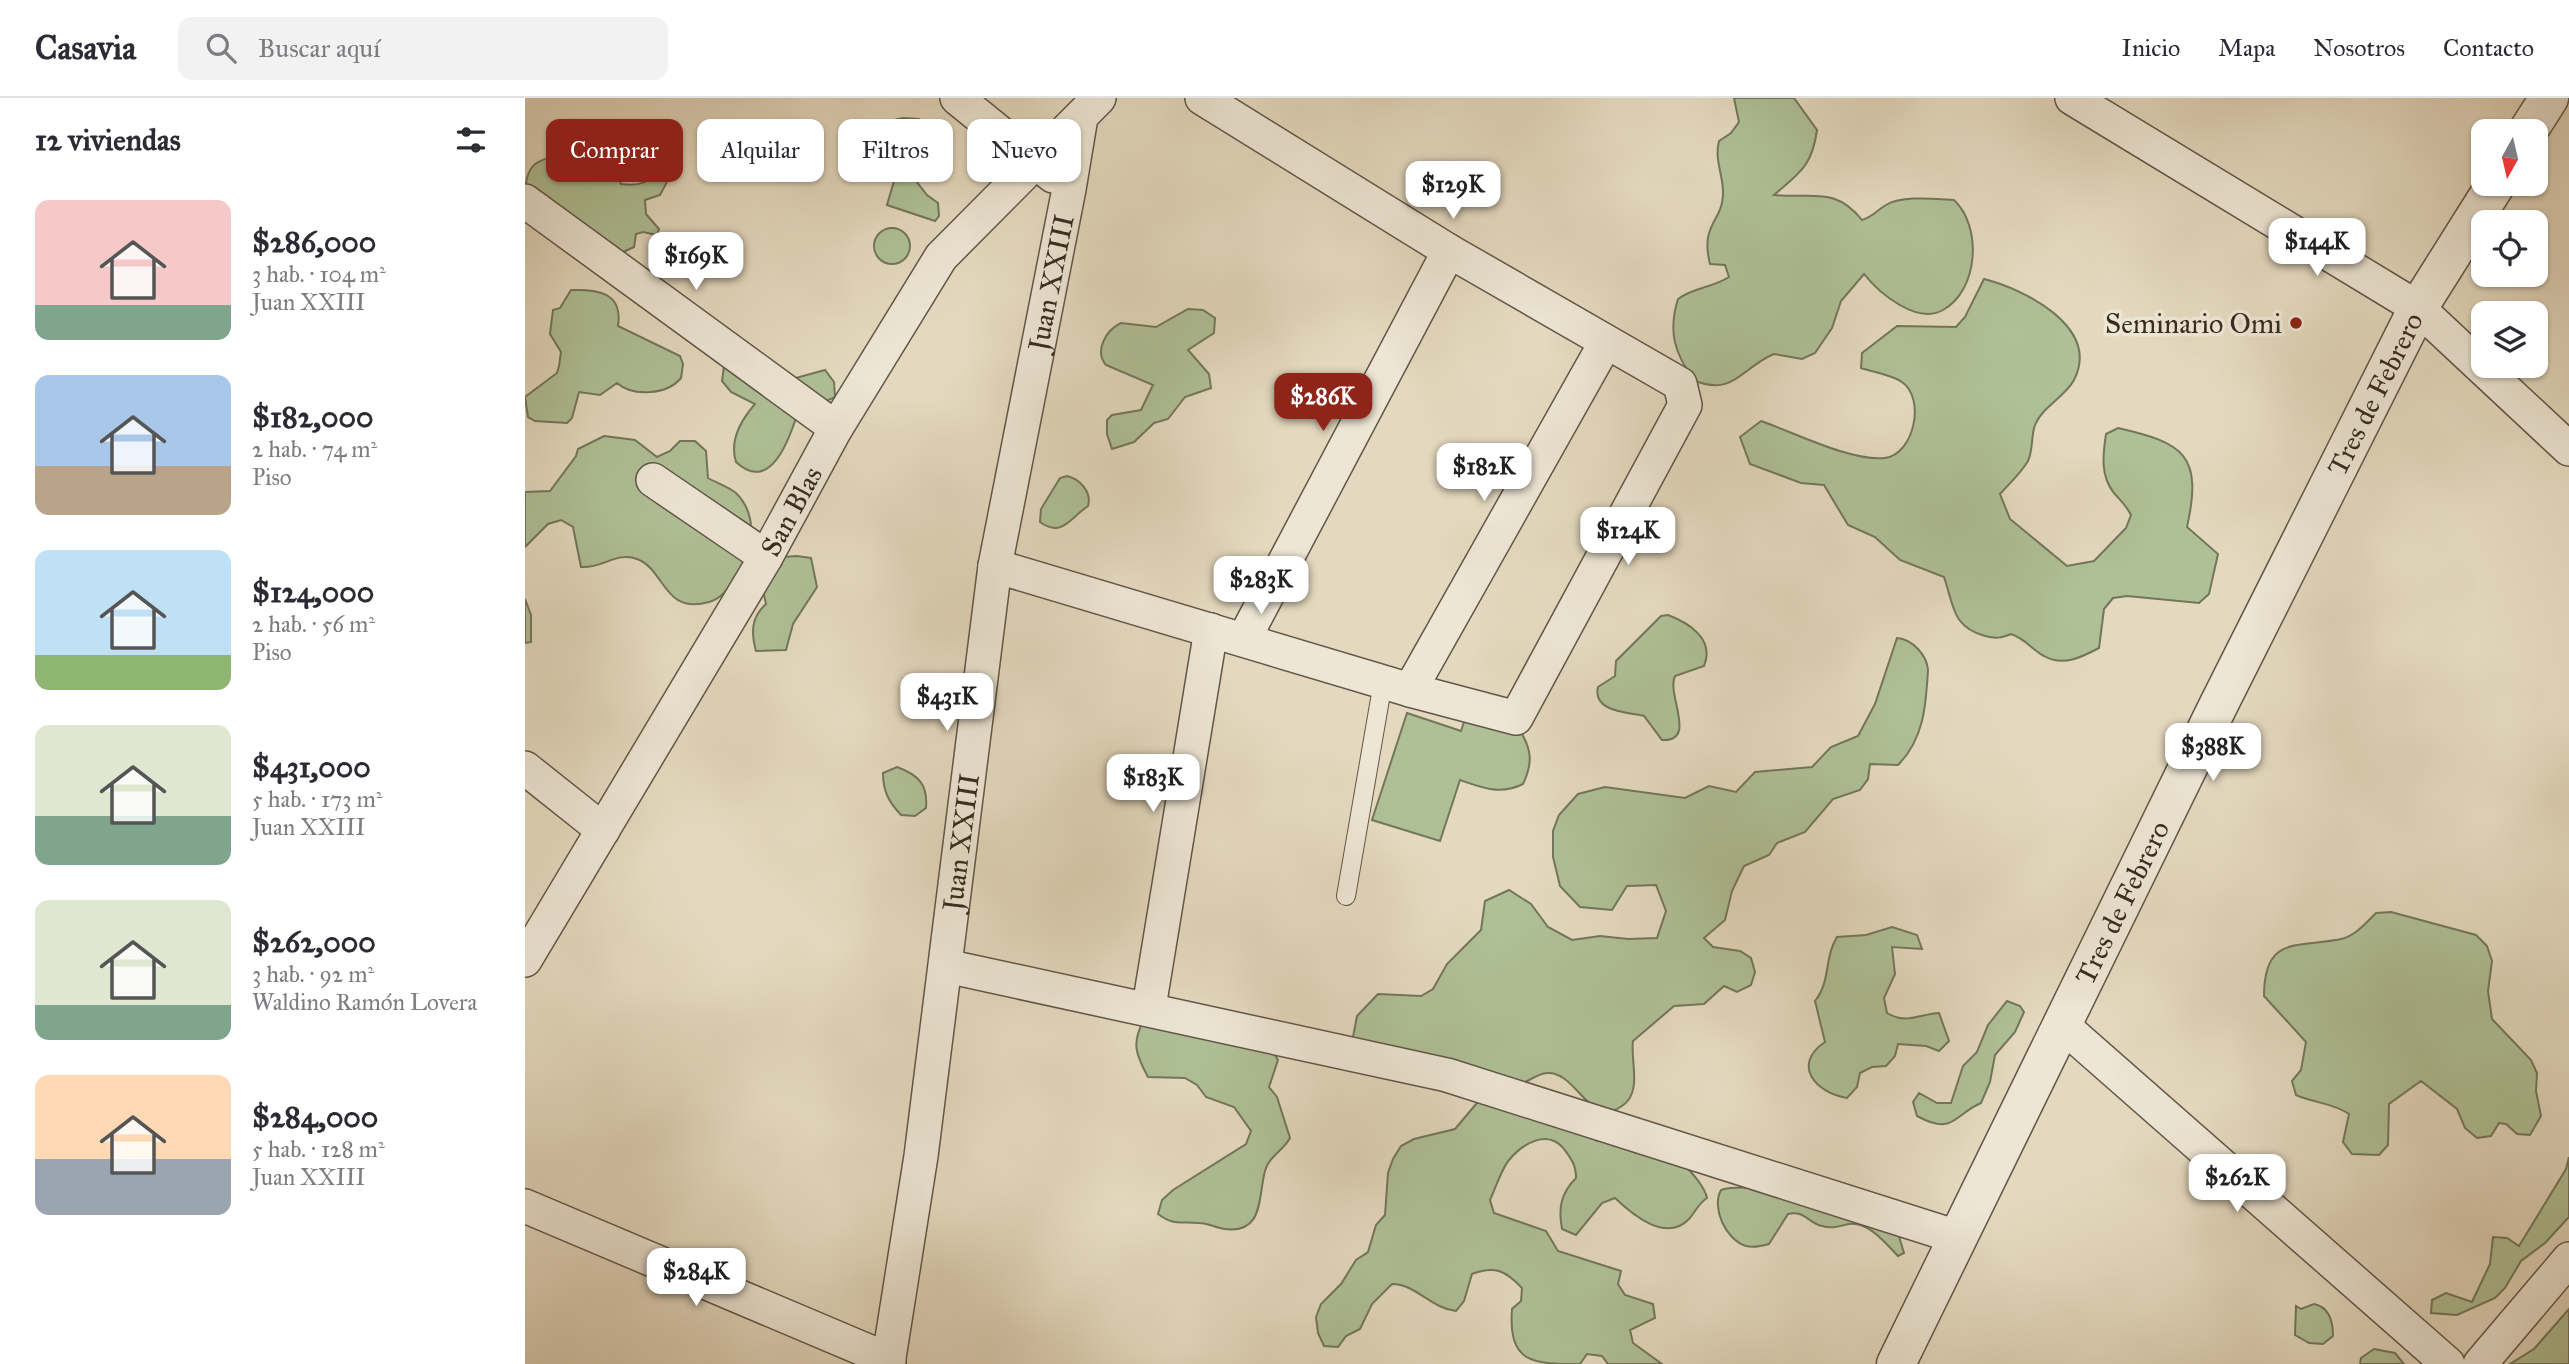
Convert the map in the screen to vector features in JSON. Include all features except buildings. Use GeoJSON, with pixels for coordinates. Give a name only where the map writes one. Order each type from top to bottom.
{"type":"FeatureCollection","features":[{"type":"Feature","properties":{"kind":"street"},"geometry":{"type":"LineString","coordinates":[[957,98],[982,119]]}},
{"type":"Feature","properties":{"kind":"street"},"geometry":{"type":"LineString","coordinates":[[995,566],[1397,686],[1515,718],[1685,405],[1680,384],[1449,251],[1202,98]]}},
{"type":"Feature","properties":{"kind":"street"},"geometry":{"type":"LineString","coordinates":[[2536,119],[2549,98]]}},
{"type":"Feature","properties":{"kind":"street"},"geometry":{"type":"LineString","coordinates":[[2092,103],[2418,308],[2569,449]]}},
{"type":"Feature","properties":{"kind":"street","name":"Juan XXIII"},"geometry":{"type":"LineString","coordinates":[[889,1362],[946,965],[995,566],[1069,189],[1090,107]]}},
{"type":"Feature","properties":{"kind":"street","name":"San Blas"},"geometry":{"type":"LineString","coordinates":[[527,954],[766,556],[836,428],[941,257],[1015,182]]}},
{"type":"Feature","properties":{"kind":"street"},"geometry":{"type":"LineString","coordinates":[[1060,182],[1069,189]]}},
{"type":"Feature","properties":{"kind":"street","name":"Tres de Febrero"},"geometry":{"type":"LineString","coordinates":[[1896,1364],[2061,1024],[2418,308],[2488,196]]}},
{"type":"Feature","properties":{"kind":"street"},"geometry":{"type":"LineString","coordinates":[[525,201],[836,428]]}},
{"type":"Feature","properties":{"kind":"street"},"geometry":{"type":"LineString","coordinates":[[1244,639],[1449,251]]}},
{"type":"Feature","properties":{"kind":"street"},"geometry":{"type":"LineString","coordinates":[[1397,686],[1606,342]]}},
{"type":"Feature","properties":{"kind":"street"},"geometry":{"type":"LineString","coordinates":[[653,480],[766,556]]}},
{"type":"Feature","properties":{"kind":"street"},"geometry":{"type":"LineString","coordinates":[[1149,1007],[1212,630]]}},
{"type":"Feature","properties":{"kind":"street"},"geometry":{"type":"LineString","coordinates":[[525,768],[603,830]]}},
{"type":"Feature","properties":{"kind":"street"},"geometry":{"type":"LineString","coordinates":[[946,965],[1149,1007],[1447,1075],[1957,1237]]}},
{"type":"Feature","properties":{"kind":"street"},"geometry":{"type":"LineString","coordinates":[[2061,1024],[2448,1364]]}},
{"type":"Feature","properties":{"kind":"street"},"geometry":{"type":"LineString","coordinates":[[525,1206],[889,1362]]}},
{"type":"Feature","properties":{"kind":"street"},"geometry":{"type":"LineString","coordinates":[[2480,1364],[2569,1259]]}},
{"type":"Feature","properties":{"kind":"lane"},"geometry":{"type":"LineString","coordinates":[[1346,897],[1397,686]]}},
{"type":"Feature","properties":{"kind":"green space"},"geometry":{"type":"Polygon","coordinates":[[[1734,98],[1794,98],[1817,130],[1808,161],[1797,175],[1774,195],[1833,198],[1852,209],[1862,220],[1886,205],[1901,200],[1954,200],[1969,225],[1973,257],[1964,288],[1955,301],[1933,314],[1911,310],[1889,298],[1864,274],[1841,301],[1832,328],[1815,353],[1802,359],[1774,354],[1737,378],[1720,385],[1695,381],[1678,352],[1673,322],[1678,299],[1729,277],[1725,265],[1710,264],[1708,240],[1723,195],[1719,141],[1731,133],[1739,122],[1734,98]]]}},
{"type":"Feature","properties":{"kind":"green space"},"geometry":{"type":"Polygon","coordinates":[[[544,159],[546,182],[620,182],[633,185],[667,182],[660,195],[645,200],[646,214],[659,229],[657,235],[643,232],[636,234],[634,247],[621,253],[525,197],[529,172],[544,159]]]}},
{"type":"Feature","properties":{"kind":"green space"},"geometry":{"type":"Polygon","coordinates":[[[894,182],[917,182],[938,203],[939,216],[935,221],[887,205],[894,182]]]}},
{"type":"Feature","properties":{"kind":"green space"},"geometry":{"type":"Polygon","coordinates":[[[892,228],[904,234],[910,246],[904,258],[892,264],[880,258],[874,246],[880,234],[892,228]]]}},
{"type":"Feature","properties":{"kind":"green space"},"geometry":{"type":"Polygon","coordinates":[[[1984,279],[2019,292],[2054,313],[2068,327],[2077,343],[2080,361],[2070,386],[2038,419],[2028,461],[2000,494],[2010,519],[2067,566],[2094,561],[2126,528],[2131,515],[2106,479],[2106,434],[2118,428],[2159,440],[2183,456],[2190,468],[2192,483],[2187,527],[2218,554],[2209,594],[2199,603],[2127,596],[2113,598],[2104,609],[2099,648],[2072,660],[2051,659],[2011,634],[1992,638],[1966,627],[1956,614],[1944,577],[1900,560],[1875,537],[1848,525],[1824,485],[1801,483],[1750,464],[1740,437],[1761,421],[1856,455],[1885,458],[1895,454],[1909,437],[1915,412],[1914,400],[1902,382],[1861,368],[1862,353],[1897,326],[1956,327],[1965,317],[1984,279]]]}},
{"type":"Feature","properties":{"kind":"green space"},"geometry":{"type":"Polygon","coordinates":[[[571,290],[607,295],[617,306],[618,326],[680,356],[683,364],[681,378],[675,384],[659,391],[632,391],[617,383],[600,395],[579,392],[572,418],[567,423],[535,421],[528,417],[525,397],[557,373],[561,352],[550,334],[553,310],[560,308],[571,290]]]}},
{"type":"Feature","properties":{"kind":"green space"},"geometry":{"type":"Polygon","coordinates":[[[1188,309],[1203,310],[1215,318],[1214,333],[1188,350],[1209,374],[1211,388],[1185,397],[1168,419],[1154,423],[1134,442],[1112,449],[1107,434],[1107,420],[1112,415],[1141,410],[1153,385],[1106,365],[1101,354],[1103,341],[1121,323],[1156,327],[1188,309]]]}},
{"type":"Feature","properties":{"kind":"green space"},"geometry":{"type":"Polygon","coordinates":[[[759,354],[796,378],[825,370],[834,382],[835,397],[797,415],[776,460],[759,472],[748,470],[736,462],[734,454],[735,438],[755,404],[731,392],[722,381],[724,366],[759,354]]]}},
{"type":"Feature","properties":{"kind":"green space"},"geometry":{"type":"Polygon","coordinates":[[[604,436],[635,440],[657,457],[670,451],[680,441],[695,441],[706,451],[708,478],[736,493],[744,502],[751,524],[749,546],[742,567],[718,598],[694,604],[682,602],[674,597],[647,565],[630,557],[581,567],[573,527],[561,520],[548,524],[525,547],[525,492],[550,491],[576,456],[578,449],[604,436]]]}},
{"type":"Feature","properties":{"kind":"green space"},"geometry":{"type":"Polygon","coordinates":[[[1067,476],[1076,480],[1087,491],[1088,506],[1065,524],[1054,528],[1040,522],[1041,509],[1060,478],[1067,476]]]}},
{"type":"Feature","properties":{"kind":"green space"},"geometry":{"type":"Polygon","coordinates":[[[781,557],[811,558],[817,587],[793,624],[786,650],[756,651],[754,626],[757,614],[766,604],[763,591],[781,557]]]}},
{"type":"Feature","properties":{"kind":"green space"},"geometry":{"type":"Polygon","coordinates":[[[525,599],[531,615],[531,642],[525,643],[525,599]]]}},
{"type":"Feature","properties":{"kind":"green space"},"geometry":{"type":"Polygon","coordinates":[[[1668,615],[1698,633],[1706,648],[1706,656],[1704,666],[1675,676],[1674,694],[1680,725],[1673,739],[1662,740],[1644,716],[1621,712],[1600,702],[1598,687],[1615,676],[1616,661],[1661,616],[1668,615]]]}},
{"type":"Feature","properties":{"kind":"green space"},"geometry":{"type":"Polygon","coordinates":[[[1897,638],[1908,641],[1918,649],[1928,670],[1922,721],[1907,755],[1898,765],[1870,764],[1868,779],[1860,790],[1833,799],[1805,832],[1777,843],[1769,855],[1744,866],[1732,891],[1725,920],[1704,938],[1713,947],[1740,951],[1751,958],[1755,972],[1751,985],[1737,992],[1724,986],[1704,1004],[1674,1006],[1633,1041],[1634,1085],[1628,1100],[1622,1106],[1611,1111],[1601,1110],[1567,1081],[1547,1073],[1513,1086],[1433,1084],[1370,1075],[1350,1060],[1357,1016],[1378,994],[1421,996],[1433,989],[1447,964],[1481,930],[1485,901],[1509,890],[1531,904],[1548,927],[1572,940],[1600,936],[1657,938],[1666,911],[1656,885],[1627,886],[1612,910],[1580,907],[1560,886],[1553,857],[1553,831],[1559,815],[1578,794],[1605,787],[1685,798],[1709,786],[1736,792],[1755,772],[1812,767],[1831,747],[1858,736],[1875,704],[1897,638]]]}},
{"type":"Feature","properties":{"kind":"green space"},"geometry":{"type":"Polygon","coordinates":[[[1407,713],[1461,731],[1464,722],[1478,719],[1519,729],[1527,743],[1530,756],[1523,784],[1499,790],[1460,780],[1440,841],[1372,820],[1407,713]]]}},
{"type":"Feature","properties":{"kind":"green space"},"geometry":{"type":"Polygon","coordinates":[[[897,767],[916,777],[924,787],[926,808],[915,816],[901,815],[886,791],[883,773],[897,767]]]}},
{"type":"Feature","properties":{"kind":"green space"},"geometry":{"type":"Polygon","coordinates":[[[2391,912],[2476,935],[2487,946],[2492,961],[2488,991],[2492,1019],[2531,1060],[2537,1073],[2536,1091],[2541,1116],[2530,1135],[2517,1134],[2506,1124],[2499,1123],[2491,1136],[2477,1138],[2465,1128],[2457,1109],[2421,1081],[2389,1104],[2388,1145],[2379,1155],[2352,1154],[2343,1142],[2349,1114],[2296,1095],[2292,1081],[2301,1070],[2306,1042],[2264,996],[2270,963],[2286,948],[2341,939],[2360,929],[2376,913],[2391,912]]]}},
{"type":"Feature","properties":{"kind":"green space"},"geometry":{"type":"Polygon","coordinates":[[[1892,927],[1917,935],[1922,949],[1892,947],[1895,974],[1884,998],[1887,1013],[1907,1019],[1939,1013],[1949,1041],[1939,1051],[1926,1046],[1898,1044],[1895,1056],[1886,1066],[1872,1067],[1860,1073],[1857,1087],[1847,1098],[1836,1095],[1817,1084],[1809,1069],[1815,1051],[1825,1042],[1815,1001],[1823,986],[1830,953],[1837,937],[1866,935],[1892,927]]]}},
{"type":"Feature","properties":{"kind":"green space"},"geometry":{"type":"Polygon","coordinates":[[[2007,1001],[2020,1006],[2024,1012],[2015,1032],[1995,1055],[1990,1082],[1981,1103],[1946,1124],[1929,1122],[1917,1116],[1913,1102],[1919,1093],[1937,1103],[1951,1103],[1963,1066],[1977,1052],[1988,1025],[2007,1001]]]}},
{"type":"Feature","properties":{"kind":"green space"},"geometry":{"type":"Polygon","coordinates":[[[1144,1020],[1270,1047],[1278,1060],[1269,1087],[1277,1097],[1290,1138],[1267,1166],[1257,1212],[1247,1226],[1225,1229],[1202,1223],[1173,1222],[1158,1214],[1162,1200],[1173,1190],[1246,1144],[1251,1131],[1234,1107],[1206,1097],[1197,1085],[1185,1078],[1148,1077],[1140,1062],[1136,1042],[1144,1020]]]}},
{"type":"Feature","properties":{"kind":"green space"},"geometry":{"type":"Polygon","coordinates":[[[1482,1097],[1575,1124],[1597,1141],[1630,1136],[1645,1138],[1689,1169],[1704,1189],[1707,1198],[1680,1226],[1670,1228],[1650,1224],[1615,1198],[1602,1203],[1576,1235],[1562,1229],[1560,1214],[1564,1195],[1576,1178],[1574,1166],[1558,1143],[1543,1139],[1521,1148],[1509,1160],[1490,1200],[1494,1213],[1546,1231],[1558,1251],[1621,1271],[1618,1284],[1625,1295],[1653,1304],[1655,1318],[1630,1330],[1633,1343],[1662,1364],[1608,1364],[1602,1356],[1587,1354],[1580,1364],[1549,1363],[1527,1357],[1519,1351],[1514,1341],[1512,1327],[1512,1309],[1521,1301],[1522,1288],[1511,1277],[1494,1270],[1472,1274],[1464,1301],[1456,1311],[1438,1306],[1401,1285],[1392,1284],[1372,1304],[1360,1329],[1346,1336],[1338,1347],[1324,1346],[1318,1333],[1316,1317],[1321,1304],[1341,1284],[1356,1260],[1368,1252],[1376,1225],[1385,1215],[1388,1173],[1401,1146],[1414,1139],[1455,1129],[1482,1097]]]}},
{"type":"Feature","properties":{"kind":"green space"},"geometry":{"type":"Polygon","coordinates":[[[2569,1157],[2569,1217],[2545,1243],[2521,1261],[2505,1288],[2495,1298],[2457,1315],[2431,1313],[2432,1300],[2446,1293],[2472,1302],[2490,1264],[2493,1237],[2507,1238],[2519,1246],[2566,1169],[2569,1157]]]}},
{"type":"Feature","properties":{"kind":"green space"},"geometry":{"type":"Polygon","coordinates":[[[1769,1186],[1898,1233],[1904,1253],[1898,1256],[1864,1226],[1849,1224],[1826,1227],[1794,1213],[1788,1214],[1769,1244],[1752,1247],[1739,1243],[1722,1223],[1718,1206],[1721,1190],[1769,1186]]]}},
{"type":"Feature","properties":{"kind":"green space"},"geometry":{"type":"Polygon","coordinates":[[[2314,1304],[2327,1311],[2332,1325],[2333,1336],[2323,1344],[2309,1343],[2295,1335],[2296,1306],[2301,1309],[2314,1304]]]}},
{"type":"Feature","properties":{"kind":"green space"},"geometry":{"type":"Polygon","coordinates":[[[2569,1309],[2569,1364],[2510,1364],[2534,1349],[2569,1309]]]}},
{"type":"Feature","properties":{"kind":"green space"},"geometry":{"type":"Polygon","coordinates":[[[2374,1349],[2395,1353],[2404,1364],[2360,1364],[2361,1358],[2374,1349]]]}},
{"type":"Feature","properties":{"kind":"place","name":"Seminario Omi"},"geometry":{"type":"Point","coordinates":[2296,323]}}]}
